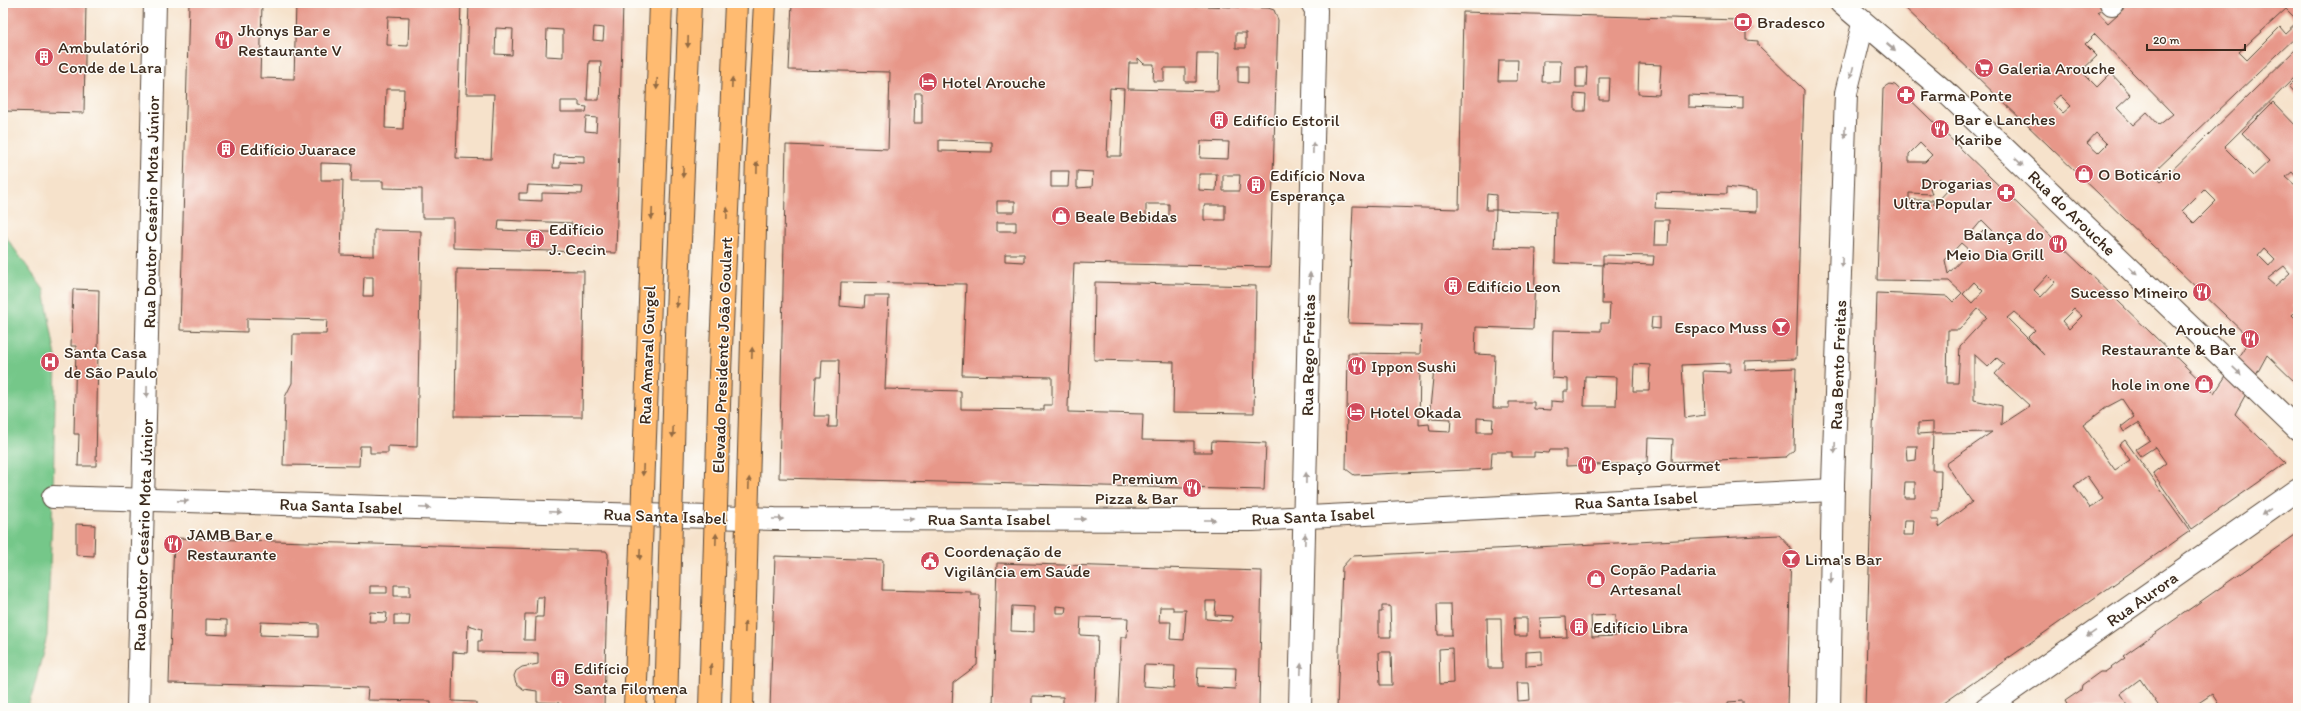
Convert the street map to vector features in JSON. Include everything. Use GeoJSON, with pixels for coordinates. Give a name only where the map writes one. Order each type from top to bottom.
{"type":"FeatureCollection","features":[{"type":"Feature","properties":{"kind":"main road","name":"Rua Amaral Gurgel"},"geometry":{"type":"LineString","coordinates":[[636,708],[641,516],[661,3]]}},
{"type":"Feature","properties":{"kind":"main road"},"geometry":{"type":"LineString","coordinates":[[666,708],[676,344],[690,3]]}},
{"type":"Feature","properties":{"kind":"main road","name":"Elevado Presidente João Goulart"},"geometry":{"type":"LineString","coordinates":[[710,708],[720,372],[736,3]]}},
{"type":"Feature","properties":{"kind":"main road"},"geometry":{"type":"LineString","coordinates":[[742,708],[757,156],[765,3]]}},
{"type":"Feature","properties":{"kind":"street","name":"Rua Doutor Cesário Mota Júnior"},"geometry":{"type":"LineString","coordinates":[[138,708],[155,3]]}},
{"type":"Feature","properties":{"kind":"street","name":"Rua Rego Freitas"},"geometry":{"type":"LineString","coordinates":[[1300,708],[1306,517],[1316,10],[1312,3]]}},
{"type":"Feature","properties":{"kind":"street","name":"Rua do Arouche"},"geometry":{"type":"LineString","coordinates":[[1841,3],[1950,96],[2298,430]]}},
{"type":"Feature","properties":{"kind":"street","name":"Rua Bento Freitas"},"geometry":{"type":"LineString","coordinates":[[1829,708],[1833,490],[1846,93],[1864,24]]}},
{"type":"Feature","properties":{"kind":"street","name":"Rua Aurora"},"geometry":{"type":"LineString","coordinates":[[1986,708],[2298,489]]}},
{"type":"Feature","properties":{"kind":"street","name":"Rua Santa Isabel"},"geometry":{"type":"LineString","coordinates":[[53,497],[641,516],[748,518],[1252,520],[1833,490]]}},
{"type":"Feature","properties":{"kind":"green space"},"geometry":{"type":"Polygon","coordinates":[[[3,233],[44,290],[56,357],[53,497],[47,636],[33,692],[27,708],[3,708],[3,233]]]}},
{"type":"Feature","properties":{"kind":"building","name":"Ambulatório Conde de Lara"},"geometry":{"type":"Polygon","coordinates":[[[3,3],[86,3],[84,113],[3,111],[3,3]]]}},
{"type":"Feature","properties":{"kind":"building"},"geometry":{"type":"Polygon","coordinates":[[[189,3],[262,3],[260,78],[294,79],[296,3],[461,3],[456,158],[491,159],[494,94],[466,94],[469,3],[623,3],[616,253],[453,248],[453,218],[422,218],[422,189],[383,188],[383,181],[351,181],[352,164],[321,163],[321,180],[343,180],[341,255],[374,256],[374,230],[421,231],[417,447],[388,446],[388,453],[370,453],[370,446],[360,446],[359,466],[283,465],[285,397],[292,383],[293,334],[326,334],[327,320],[247,318],[247,332],[180,330],[189,3]],[[388,16],[387,45],[408,46],[409,17],[388,16]],[[594,27],[593,40],[603,41],[604,28],[594,27]],[[496,28],[495,54],[512,55],[513,29],[496,28]],[[547,29],[546,56],[563,57],[563,30],[547,29]],[[589,61],[587,100],[599,100],[601,61],[589,61]],[[386,89],[385,128],[403,129],[404,89],[386,89]],[[561,101],[561,112],[586,112],[587,107],[579,106],[579,101],[561,101]],[[586,117],[585,131],[596,132],[597,118],[586,117]],[[554,155],[553,168],[560,168],[560,162],[584,163],[584,156],[554,155]],[[528,185],[527,193],[519,193],[519,200],[542,201],[542,193],[582,194],[583,187],[528,185]],[[499,220],[498,230],[572,233],[572,223],[499,220]],[[364,277],[363,296],[373,296],[373,277],[364,277]]]}},
{"type":"Feature","properties":{"kind":"building"},"geometry":{"type":"Polygon","coordinates":[[[792,3],[1107,3],[1268,8],[1274,10],[1278,20],[1270,267],[1074,263],[1068,406],[1068,412],[1143,414],[1142,440],[1194,441],[1194,452],[1211,452],[1212,441],[1266,443],[1264,490],[779,478],[786,145],[888,149],[890,72],[789,70],[792,3]],[[1236,33],[1236,48],[1246,48],[1246,33],[1236,33]],[[1197,53],[1196,82],[1185,82],[1185,68],[1164,68],[1164,81],[1153,81],[1154,64],[1144,64],[1138,58],[1138,63],[1129,63],[1128,89],[1218,91],[1219,53],[1197,53]],[[1238,66],[1238,82],[1248,83],[1248,66],[1238,66]],[[1110,88],[1107,156],[1121,156],[1124,89],[1110,88]],[[915,93],[914,123],[922,123],[922,93],[915,93]],[[939,140],[939,151],[992,152],[992,142],[939,140]],[[1201,141],[1200,158],[1228,159],[1229,142],[1201,141]],[[1051,171],[1051,187],[1068,187],[1069,171],[1051,171]],[[1077,171],[1077,188],[1092,187],[1093,172],[1077,171]],[[1199,174],[1199,190],[1216,191],[1217,174],[1199,174]],[[1223,175],[1223,191],[1239,191],[1240,175],[1223,175]],[[997,201],[997,212],[1015,212],[1015,201],[997,201]],[[1146,204],[1146,220],[1169,220],[1169,204],[1146,204]],[[1204,205],[1204,220],[1225,220],[1225,205],[1204,205]],[[997,222],[997,231],[1016,231],[1016,222],[997,222]],[[1005,254],[1005,261],[1024,262],[1024,254],[1005,254]],[[841,282],[840,306],[864,308],[865,296],[889,296],[885,389],[961,391],[961,409],[1044,410],[1044,405],[1052,405],[1052,377],[962,375],[966,284],[841,282]],[[822,360],[821,377],[816,377],[814,416],[829,416],[828,427],[837,427],[839,360],[822,360]]]}},
{"type":"Feature","properties":{"kind":"building"},"geometry":{"type":"Polygon","coordinates":[[[1900,3],[2105,3],[2107,6],[2098,12],[2108,23],[2130,3],[2298,3],[2298,21],[2298,35],[2153,173],[2161,181],[2298,47],[2298,74],[2224,147],[2253,176],[2269,161],[2242,133],[2273,102],[2298,128],[2298,179],[2292,172],[2286,177],[2295,185],[2298,181],[2298,299],[2294,306],[2298,309],[2292,315],[2298,321],[2298,385],[2267,355],[2235,414],[2286,463],[2192,529],[2153,473],[2166,463],[2155,447],[2141,456],[2136,449],[2150,440],[2138,423],[2124,432],[2121,427],[2134,417],[2122,399],[2107,407],[2083,425],[2115,470],[2130,460],[2119,445],[2125,440],[2190,531],[1937,708],[1865,708],[1877,293],[1947,296],[1953,302],[1962,293],[1949,281],[1877,280],[1883,88],[1889,84],[1895,85],[2214,394],[2250,339],[1900,3]],[[2286,9],[2239,52],[2247,60],[2280,27],[2285,33],[2298,21],[2286,9]],[[2095,34],[2085,44],[2097,56],[2081,71],[2097,87],[2111,73],[2131,95],[2117,108],[2133,125],[2147,112],[2159,125],[2173,114],[2095,34]],[[2060,95],[2052,102],[2063,113],[2071,106],[2060,95]],[[2096,133],[2087,143],[2098,153],[2107,144],[2096,133]],[[1920,143],[1909,154],[1909,162],[1925,162],[1932,155],[1920,143]],[[1940,178],[1930,188],[1932,194],[1909,193],[1909,200],[1933,200],[1934,205],[1950,188],[1940,178]],[[2204,189],[2182,211],[2194,223],[2216,201],[2204,189]],[[1982,220],[1972,232],[1977,237],[1983,231],[1990,238],[1995,233],[1982,220]],[[1961,243],[1945,260],[1948,274],[1970,251],[1961,243]],[[2264,248],[2258,255],[2269,266],[2275,259],[2264,248]],[[2284,266],[2267,279],[2275,286],[2290,273],[2284,266]],[[2048,275],[2034,290],[2041,297],[2055,282],[2048,275]],[[1974,282],[1963,294],[1972,303],[1983,291],[1974,282]],[[1978,309],[1959,330],[1948,330],[1947,383],[1958,383],[1960,346],[1987,317],[1978,309]],[[2074,309],[2062,321],[2069,329],[2082,316],[2074,309]],[[2014,312],[2007,318],[2044,355],[2028,337],[2035,330],[2014,312]],[[1974,354],[1974,400],[2002,406],[2001,425],[2030,406],[1995,374],[2004,364],[1997,358],[1988,367],[1974,354]],[[1933,422],[1918,423],[1918,434],[1933,433],[1933,422]],[[1992,432],[1933,433],[1932,470],[1941,470],[1940,511],[1932,511],[1931,520],[1939,520],[1939,527],[1972,502],[1946,464],[1992,432]],[[1906,446],[1907,461],[1916,460],[1917,446],[1906,446]],[[2087,476],[2074,486],[2090,508],[2103,499],[2087,476]],[[1905,482],[1904,498],[1915,498],[1915,482],[1905,482]],[[1904,520],[1903,535],[1913,535],[1914,520],[1904,520]]]}},
{"type":"Feature","properties":{"kind":"building"},"geometry":{"type":"Polygon","coordinates":[[[1463,12],[1738,20],[1751,26],[1746,33],[1746,40],[1758,41],[1758,45],[1804,90],[1796,359],[1745,361],[1745,370],[1796,368],[1794,450],[1786,457],[1672,462],[1673,439],[1648,438],[1647,463],[1566,466],[1566,450],[1550,450],[1549,453],[1534,452],[1534,457],[1512,457],[1512,452],[1492,452],[1491,469],[1354,475],[1346,469],[1348,353],[1420,354],[1421,325],[1348,323],[1353,206],[1459,209],[1463,12]],[[1499,60],[1498,81],[1517,81],[1518,60],[1499,60]],[[1543,61],[1542,82],[1560,82],[1561,61],[1543,61]],[[1639,64],[1638,94],[1659,95],[1661,65],[1639,64]],[[1576,67],[1576,87],[1586,87],[1587,67],[1576,67]],[[1599,78],[1599,100],[1609,100],[1610,78],[1599,78]],[[1575,94],[1575,111],[1585,111],[1586,95],[1575,94]],[[1688,95],[1688,107],[1743,109],[1743,97],[1688,95]],[[1727,187],[1727,194],[1656,192],[1655,208],[1757,212],[1757,191],[1727,187]],[[1487,194],[1486,210],[1496,210],[1496,195],[1487,194]],[[1496,210],[1494,248],[1536,249],[1533,329],[1476,327],[1475,354],[1495,355],[1493,408],[1509,408],[1509,402],[1534,402],[1534,409],[1551,410],[1551,401],[1564,402],[1564,391],[1568,391],[1568,379],[1552,378],[1553,330],[1601,331],[1601,323],[1609,323],[1610,304],[1602,304],[1603,265],[1555,263],[1556,212],[1496,210]],[[1655,220],[1654,245],[1668,245],[1669,220],[1655,220]],[[1603,255],[1603,263],[1653,265],[1654,256],[1603,255]],[[1652,317],[1651,328],[1660,329],[1660,317],[1652,317]],[[1730,363],[1682,365],[1685,418],[1705,415],[1703,371],[1730,372],[1730,363]],[[1634,364],[1633,391],[1649,391],[1650,365],[1634,364]],[[1420,368],[1419,425],[1429,424],[1430,431],[1450,432],[1451,419],[1429,418],[1434,368],[1420,368]],[[1585,376],[1584,406],[1616,406],[1617,377],[1585,376]],[[1477,418],[1477,432],[1492,432],[1493,419],[1477,418]]]}},
{"type":"Feature","properties":{"kind":"building"},"geometry":{"type":"Polygon","coordinates":[[[2298,77],[2298,96],[2289,86],[2298,77]]]}},
{"type":"Feature","properties":{"kind":"building"},"geometry":{"type":"Polygon","coordinates":[[[457,269],[584,271],[582,417],[455,416],[457,269]]]}},
{"type":"Feature","properties":{"kind":"building"},"geometry":{"type":"Polygon","coordinates":[[[1095,282],[1256,286],[1254,413],[1173,412],[1174,362],[1094,360],[1095,282]]]}},
{"type":"Feature","properties":{"kind":"building"},"geometry":{"type":"Polygon","coordinates":[[[73,289],[99,290],[96,466],[78,466],[79,434],[74,434],[76,346],[71,346],[73,289]]]}},
{"type":"Feature","properties":{"kind":"building"},"geometry":{"type":"Polygon","coordinates":[[[76,524],[95,525],[94,556],[76,555],[76,524]]]}},
{"type":"Feature","properties":{"kind":"building"},"geometry":{"type":"Polygon","coordinates":[[[2298,533],[2298,592],[2295,594],[2298,598],[2298,708],[2221,708],[2212,694],[2197,704],[2199,708],[2160,708],[2140,679],[2120,694],[2130,708],[2069,708],[2065,701],[2081,690],[2082,685],[2100,672],[2105,672],[2125,658],[2123,656],[2298,533]]]}},
{"type":"Feature","properties":{"kind":"building"},"geometry":{"type":"Polygon","coordinates":[[[1779,535],[1791,548],[1787,708],[1743,708],[1743,701],[1728,702],[1728,708],[1337,708],[1342,567],[1352,556],[1779,535]],[[1437,604],[1438,635],[1452,635],[1451,604],[1437,604]],[[1382,606],[1382,612],[1379,612],[1379,637],[1391,637],[1390,606],[1382,606]],[[1615,615],[1591,616],[1592,637],[1616,636],[1615,615]],[[1566,617],[1540,618],[1541,638],[1567,637],[1566,617]],[[1487,618],[1488,668],[1502,668],[1501,618],[1487,618]],[[1514,618],[1515,636],[1527,636],[1527,618],[1514,618]],[[1452,648],[1439,649],[1440,684],[1453,683],[1452,648]],[[1542,651],[1526,652],[1526,666],[1542,665],[1542,651]],[[1379,652],[1380,685],[1392,685],[1391,652],[1379,652]],[[1517,683],[1518,701],[1530,700],[1529,683],[1517,683]]]}},
{"type":"Feature","properties":{"kind":"building"},"geometry":{"type":"Polygon","coordinates":[[[174,538],[606,551],[608,554],[604,708],[559,708],[559,703],[537,702],[537,691],[523,689],[516,683],[514,676],[516,671],[522,667],[538,664],[538,653],[478,652],[478,641],[481,641],[482,629],[468,625],[467,653],[453,652],[452,701],[476,702],[476,708],[431,708],[431,701],[367,700],[368,688],[169,683],[174,538]],[[394,585],[394,596],[410,596],[410,585],[394,585]],[[370,586],[370,593],[387,593],[387,586],[370,586]],[[537,597],[536,614],[525,614],[524,640],[535,640],[536,617],[543,617],[544,597],[537,597]],[[370,612],[369,622],[386,622],[387,613],[370,612]],[[394,615],[394,625],[409,625],[410,615],[394,615]],[[206,619],[206,634],[227,635],[227,620],[206,619]],[[261,622],[260,635],[318,637],[318,624],[261,622]]]}},
{"type":"Feature","properties":{"kind":"building"},"geometry":{"type":"Polygon","coordinates":[[[775,556],[883,560],[882,590],[971,592],[971,595],[980,595],[977,665],[953,683],[952,708],[831,706],[831,708],[770,708],[775,556]]]}},
{"type":"Feature","properties":{"kind":"building"},"geometry":{"type":"Polygon","coordinates":[[[997,563],[1262,571],[1259,708],[1118,708],[1121,637],[1127,637],[1128,618],[1081,617],[1080,635],[1098,636],[1095,708],[1063,708],[1063,697],[1032,696],[1032,708],[993,708],[997,563]],[[1206,601],[1206,619],[1232,621],[1232,616],[1215,615],[1216,601],[1206,601]],[[1012,606],[1011,631],[1034,632],[1034,607],[1012,606]],[[1056,606],[1056,613],[1065,613],[1066,607],[1056,606]],[[1160,607],[1159,622],[1171,622],[1170,639],[1184,640],[1186,610],[1173,610],[1173,607],[1160,607]],[[1144,665],[1143,686],[1174,688],[1175,666],[1144,665]],[[1198,667],[1197,687],[1235,689],[1236,668],[1198,667]]]}},
{"type":"Feature","properties":{"kind":"place","name":"Bradesco"},"geometry":{"type":"Point","coordinates":[1743,22]}},
{"type":"Feature","properties":{"kind":"place","name":"Jhonys Bar e Restaurante V"},"geometry":{"type":"Point","coordinates":[224,40]}},
{"type":"Feature","properties":{"kind":"place","name":"Ambulatório Conde de Lara"},"geometry":{"type":"Point","coordinates":[44,57]}},
{"type":"Feature","properties":{"kind":"place","name":"Galeria Arouche"},"geometry":{"type":"Point","coordinates":[1984,68]}},
{"type":"Feature","properties":{"kind":"place","name":"Hotel Arouche"},"geometry":{"type":"Point","coordinates":[928,82]}},
{"type":"Feature","properties":{"kind":"place","name":"Farma Ponte"},"geometry":{"type":"Point","coordinates":[1906,95]}},
{"type":"Feature","properties":{"kind":"place","name":"Edifício Estoril"},"geometry":{"type":"Point","coordinates":[1219,120]}},
{"type":"Feature","properties":{"kind":"place","name":"Bar e Lanches Karibe"},"geometry":{"type":"Point","coordinates":[1940,129]}},
{"type":"Feature","properties":{"kind":"place","name":"Edifício Juarace"},"geometry":{"type":"Point","coordinates":[226,149]}},
{"type":"Feature","properties":{"kind":"place","name":"O Boticário"},"geometry":{"type":"Point","coordinates":[2084,174]}},
{"type":"Feature","properties":{"kind":"place","name":"Edifício Nova Esperança"},"geometry":{"type":"Point","coordinates":[1256,185]}},
{"type":"Feature","properties":{"kind":"place","name":"Drogarias Ultra Popular"},"geometry":{"type":"Point","coordinates":[2006,193]}},
{"type":"Feature","properties":{"kind":"place","name":"Beale Bebidas"},"geometry":{"type":"Point","coordinates":[1061,216]}},
{"type":"Feature","properties":{"kind":"place","name":"Edifício J. Cecin"},"geometry":{"type":"Point","coordinates":[535,239]}},
{"type":"Feature","properties":{"kind":"place","name":"Balança do Meio Dia Grill"},"geometry":{"type":"Point","coordinates":[2058,244]}},
{"type":"Feature","properties":{"kind":"place","name":"Edifício Leon"},"geometry":{"type":"Point","coordinates":[1453,286]}},
{"type":"Feature","properties":{"kind":"place","name":"Sucesso Mineiro"},"geometry":{"type":"Point","coordinates":[2202,292]}},
{"type":"Feature","properties":{"kind":"place","name":"Espaco Muss"},"geometry":{"type":"Point","coordinates":[1781,327]}},
{"type":"Feature","properties":{"kind":"place","name":"Arouche Restaurante & Bar"},"geometry":{"type":"Point","coordinates":[2250,339]}},
{"type":"Feature","properties":{"kind":"place","name":"Santa Casa de São Paulo"},"geometry":{"type":"Point","coordinates":[50,362]}},
{"type":"Feature","properties":{"kind":"place","name":"Ippon Sushi"},"geometry":{"type":"Point","coordinates":[1357,366]}},
{"type":"Feature","properties":{"kind":"place","name":"hole in one"},"geometry":{"type":"Point","coordinates":[2204,384]}},
{"type":"Feature","properties":{"kind":"place","name":"Hotel Okada"},"geometry":{"type":"Point","coordinates":[1356,412]}},
{"type":"Feature","properties":{"kind":"place","name":"Espaço Gourmet"},"geometry":{"type":"Point","coordinates":[1587,465]}},
{"type":"Feature","properties":{"kind":"place","name":"Premium Pizza & Bar"},"geometry":{"type":"Point","coordinates":[1192,488]}},
{"type":"Feature","properties":{"kind":"place","name":"JAMB Bar e Restaurante"},"geometry":{"type":"Point","coordinates":[173,544]}},
{"type":"Feature","properties":{"kind":"place","name":"Lima's Bar"},"geometry":{"type":"Point","coordinates":[1791,559]}},
{"type":"Feature","properties":{"kind":"place","name":"Coordenação de Vigilância em Saúde"},"geometry":{"type":"Point","coordinates":[930,561]}},
{"type":"Feature","properties":{"kind":"place","name":"Copão Padaria Artesanal"},"geometry":{"type":"Point","coordinates":[1596,579]}},
{"type":"Feature","properties":{"kind":"place","name":"Edifício Libra"},"geometry":{"type":"Point","coordinates":[1579,627]}},
{"type":"Feature","properties":{"kind":"place","name":"Edifício Santa Filomena"},"geometry":{"type":"Point","coordinates":[560,678]}}]}
